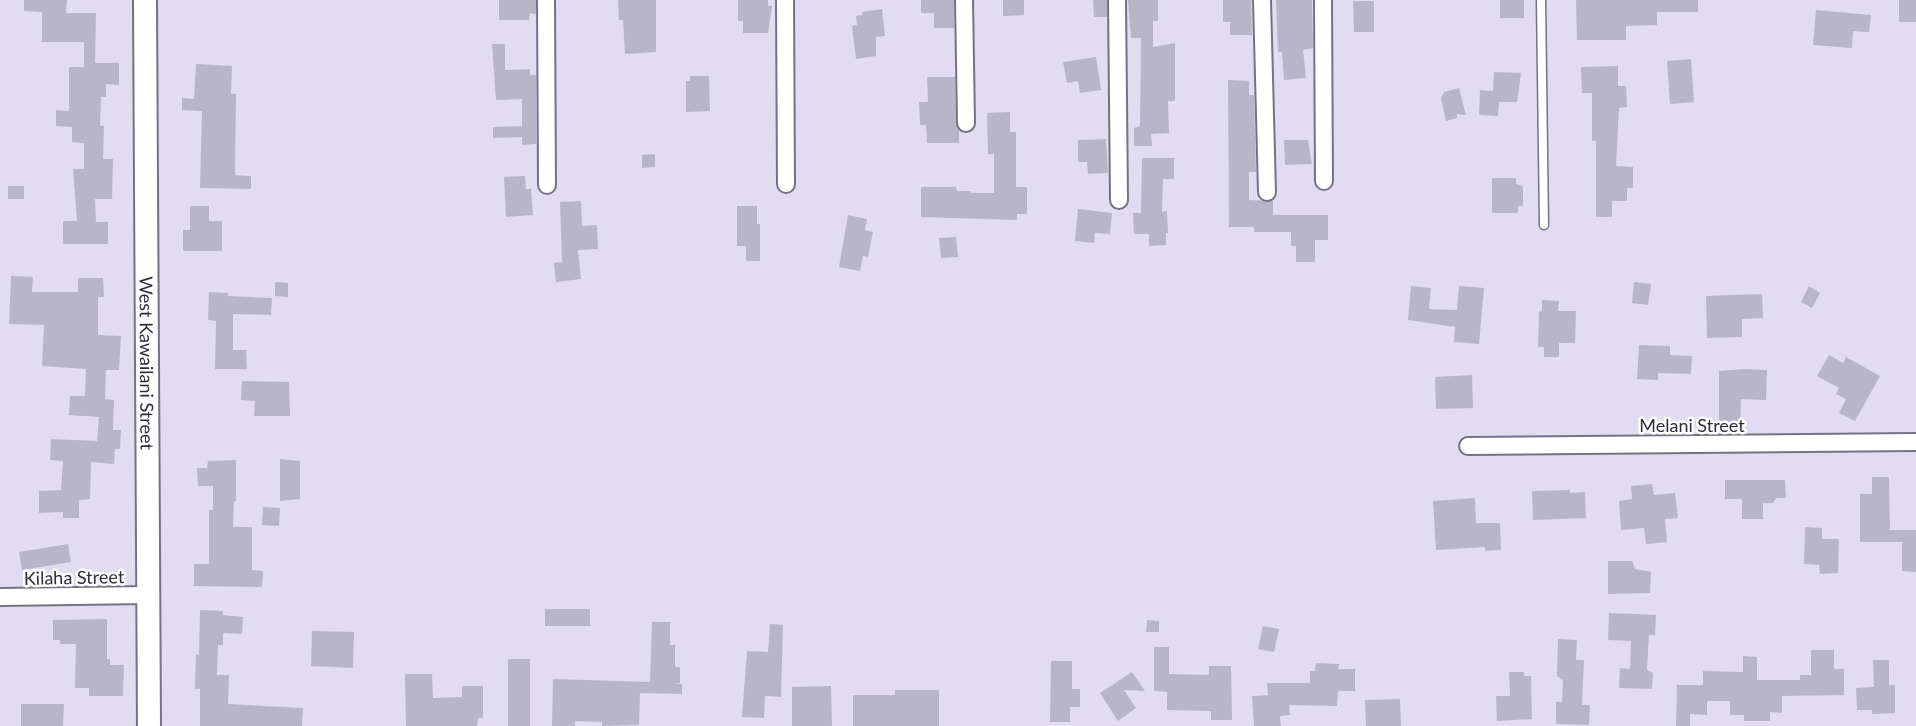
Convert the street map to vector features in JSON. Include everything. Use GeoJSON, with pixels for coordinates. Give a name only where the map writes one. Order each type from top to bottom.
{"type":"FeatureCollection","features":[{"type":"Feature","properties":{"kind":"street","name":"West Kawailani Street"},"geometry":{"type":"LineString","coordinates":[[145,0],[149,726]]}},
{"type":"Feature","properties":{"kind":"street"},"geometry":{"type":"LineString","coordinates":[[546,0],[547,185]]}},
{"type":"Feature","properties":{"kind":"street"},"geometry":{"type":"LineString","coordinates":[[785,0],[786,184]]}},
{"type":"Feature","properties":{"kind":"street"},"geometry":{"type":"LineString","coordinates":[[964,0],[966,123]]}},
{"type":"Feature","properties":{"kind":"street"},"geometry":{"type":"LineString","coordinates":[[1118,0],[1119,200]]}},
{"type":"Feature","properties":{"kind":"street"},"geometry":{"type":"LineString","coordinates":[[1262,0],[1267,192]]}},
{"type":"Feature","properties":{"kind":"street"},"geometry":{"type":"LineString","coordinates":[[1323,0],[1324,180]]}},
{"type":"Feature","properties":{"kind":"street","name":"Melani Street"},"geometry":{"type":"LineString","coordinates":[[1467,446],[1916,442]]}},
{"type":"Feature","properties":{"kind":"street","name":"Kilaha Street"},"geometry":{"type":"LineString","coordinates":[[0,597],[148,595]]}},
{"type":"Feature","properties":{"kind":"lane"},"geometry":{"type":"LineString","coordinates":[[1541,0],[1544,225]]}},
{"type":"Feature","properties":{"kind":"building"},"geometry":{"type":"Polygon","coordinates":[[[24,0],[67,0],[66,13],[96,13],[95,63],[119,63],[119,85],[106,84],[106,97],[101,97],[100,126],[104,126],[103,159],[113,159],[112,199],[95,199],[96,222],[108,222],[108,244],[63,244],[63,221],[77,221],[73,169],[84,169],[84,143],[72,142],[72,127],[56,126],[56,110],[69,111],[69,67],[84,67],[84,42],[42,42],[42,12],[24,11],[24,0]]]}},
{"type":"Feature","properties":{"kind":"building"},"geometry":{"type":"Polygon","coordinates":[[[499,0],[536,0],[536,14],[530,13],[529,20],[499,20],[499,0]]]}},
{"type":"Feature","properties":{"kind":"building"},"geometry":{"type":"Polygon","coordinates":[[[618,0],[656,0],[656,52],[625,54],[623,20],[619,20],[618,0]]]}},
{"type":"Feature","properties":{"kind":"building"},"geometry":{"type":"Polygon","coordinates":[[[738,0],[768,0],[768,6],[772,6],[768,33],[743,33],[743,21],[738,21],[738,0]]]}},
{"type":"Feature","properties":{"kind":"building"},"geometry":{"type":"Polygon","coordinates":[[[921,0],[954,0],[954,28],[934,28],[934,13],[921,13],[921,0]]]}},
{"type":"Feature","properties":{"kind":"building"},"geometry":{"type":"Polygon","coordinates":[[[1003,0],[1024,0],[1024,15],[1003,16],[1003,0]]]}},
{"type":"Feature","properties":{"kind":"building"},"geometry":{"type":"Polygon","coordinates":[[[1093,0],[1107,0],[1107,17],[1094,17],[1093,0]]]}},
{"type":"Feature","properties":{"kind":"building"},"geometry":{"type":"Polygon","coordinates":[[[1128,0],[1158,0],[1158,21],[1153,21],[1153,47],[1175,43],[1175,101],[1168,101],[1169,133],[1151,134],[1152,146],[1134,146],[1134,128],[1140,126],[1141,38],[1131,38],[1128,0]]]}},
{"type":"Feature","properties":{"kind":"building"},"geometry":{"type":"Polygon","coordinates":[[[1223,0],[1251,0],[1252,35],[1230,35],[1230,22],[1223,22],[1223,0]]]}},
{"type":"Feature","properties":{"kind":"building"},"geometry":{"type":"Polygon","coordinates":[[[1276,0],[1312,0],[1313,48],[1303,50],[1306,78],[1284,80],[1282,52],[1278,52],[1276,0]]]}},
{"type":"Feature","properties":{"kind":"building"},"geometry":{"type":"Polygon","coordinates":[[[1500,0],[1524,0],[1524,18],[1500,18],[1500,0]]]}},
{"type":"Feature","properties":{"kind":"building"},"geometry":{"type":"Polygon","coordinates":[[[1576,0],[1698,0],[1698,12],[1657,12],[1657,25],[1626,26],[1626,40],[1577,40],[1576,0]]]}},
{"type":"Feature","properties":{"kind":"building"},"geometry":{"type":"Polygon","coordinates":[[[1899,0],[1916,0],[1916,22],[1899,22],[1899,0]]]}},
{"type":"Feature","properties":{"kind":"building"},"geometry":{"type":"Polygon","coordinates":[[[1353,1],[1374,1],[1374,32],[1354,32],[1353,1]]]}},
{"type":"Feature","properties":{"kind":"building"},"geometry":{"type":"Polygon","coordinates":[[[882,9],[885,36],[876,37],[876,56],[856,59],[852,26],[857,25],[856,16],[863,15],[862,12],[882,9]]]}},
{"type":"Feature","properties":{"kind":"building"},"geometry":{"type":"Polygon","coordinates":[[[1816,10],[1871,15],[1869,32],[1853,31],[1852,48],[1813,45],[1816,10]]]}},
{"type":"Feature","properties":{"kind":"building"},"geometry":{"type":"Polygon","coordinates":[[[492,44],[505,44],[505,70],[530,69],[530,75],[536,75],[536,144],[522,145],[522,137],[493,138],[493,127],[522,126],[522,99],[496,100],[492,44]]]}},
{"type":"Feature","properties":{"kind":"building"},"geometry":{"type":"Polygon","coordinates":[[[1096,57],[1101,90],[1080,93],[1078,81],[1067,83],[1063,62],[1096,57]]]}},
{"type":"Feature","properties":{"kind":"building"},"geometry":{"type":"Polygon","coordinates":[[[1691,59],[1694,102],[1670,104],[1667,61],[1691,59]]]}},
{"type":"Feature","properties":{"kind":"building"},"geometry":{"type":"Polygon","coordinates":[[[196,64],[232,66],[231,94],[236,94],[235,175],[251,176],[251,189],[200,188],[202,111],[182,110],[182,98],[194,99],[196,64]]]}},
{"type":"Feature","properties":{"kind":"building"},"geometry":{"type":"Polygon","coordinates":[[[1618,66],[1618,86],[1626,86],[1627,107],[1619,108],[1616,166],[1633,167],[1633,188],[1627,188],[1627,201],[1612,201],[1612,217],[1596,217],[1596,141],[1592,141],[1592,93],[1582,93],[1581,67],[1618,66]]]}},
{"type":"Feature","properties":{"kind":"building"},"geometry":{"type":"Polygon","coordinates":[[[1494,72],[1521,73],[1517,102],[1499,102],[1498,116],[1479,115],[1480,90],[1493,91],[1494,72]]]}},
{"type":"Feature","properties":{"kind":"building"},"geometry":{"type":"Polygon","coordinates":[[[690,76],[709,76],[710,111],[686,112],[686,81],[690,81],[690,76]]]}},
{"type":"Feature","properties":{"kind":"building"},"geometry":{"type":"Polygon","coordinates":[[[927,77],[955,77],[959,143],[927,143],[926,125],[920,125],[919,102],[928,102],[927,77]]]}},
{"type":"Feature","properties":{"kind":"building"},"geometry":{"type":"Polygon","coordinates":[[[1228,80],[1249,81],[1249,95],[1254,95],[1256,172],[1249,172],[1249,200],[1273,201],[1273,215],[1328,215],[1328,240],[1315,240],[1315,262],[1296,262],[1296,246],[1291,246],[1291,232],[1254,232],[1254,227],[1229,227],[1228,80]]]}},
{"type":"Feature","properties":{"kind":"building"},"geometry":{"type":"Polygon","coordinates":[[[1459,88],[1466,115],[1457,114],[1457,118],[1446,121],[1441,98],[1444,92],[1459,88]]]}},
{"type":"Feature","properties":{"kind":"building"},"geometry":{"type":"Polygon","coordinates":[[[1010,112],[1010,132],[1016,132],[1016,187],[1027,187],[1027,214],[1017,214],[1017,220],[921,217],[921,187],[956,187],[957,191],[994,193],[994,154],[988,154],[987,113],[1010,112]]]}},
{"type":"Feature","properties":{"kind":"building"},"geometry":{"type":"Polygon","coordinates":[[[1106,139],[1108,173],[1088,174],[1087,162],[1078,162],[1078,140],[1106,139]]]}},
{"type":"Feature","properties":{"kind":"building"},"geometry":{"type":"Polygon","coordinates":[[[1284,140],[1308,140],[1312,164],[1285,165],[1284,140]]]}},
{"type":"Feature","properties":{"kind":"building"},"geometry":{"type":"Polygon","coordinates":[[[655,154],[655,167],[642,168],[642,155],[655,154]]]}},
{"type":"Feature","properties":{"kind":"building"},"geometry":{"type":"Polygon","coordinates":[[[1142,158],[1174,158],[1174,179],[1163,179],[1162,212],[1167,211],[1168,233],[1166,233],[1166,245],[1149,246],[1149,234],[1134,234],[1133,213],[1141,213],[1142,158]]]}},
{"type":"Feature","properties":{"kind":"building"},"geometry":{"type":"Polygon","coordinates":[[[525,176],[526,189],[531,189],[533,215],[506,217],[504,177],[525,176]]]}},
{"type":"Feature","properties":{"kind":"building"},"geometry":{"type":"Polygon","coordinates":[[[1492,178],[1516,178],[1516,184],[1523,186],[1523,206],[1518,206],[1518,213],[1492,213],[1492,178]]]}},
{"type":"Feature","properties":{"kind":"building"},"geometry":{"type":"Polygon","coordinates":[[[8,186],[24,186],[24,199],[8,199],[8,186]]]}},
{"type":"Feature","properties":{"kind":"building"},"geometry":{"type":"Polygon","coordinates":[[[581,201],[582,226],[597,225],[598,249],[578,250],[581,279],[556,282],[554,263],[562,262],[560,202],[581,201]]]}},
{"type":"Feature","properties":{"kind":"building"},"geometry":{"type":"Polygon","coordinates":[[[190,206],[209,206],[209,221],[222,221],[222,251],[183,251],[183,230],[190,230],[190,206]]]}},
{"type":"Feature","properties":{"kind":"building"},"geometry":{"type":"Polygon","coordinates":[[[737,206],[757,206],[757,224],[760,224],[760,261],[746,261],[746,246],[737,246],[737,206]]]}},
{"type":"Feature","properties":{"kind":"building"},"geometry":{"type":"Polygon","coordinates":[[[1078,209],[1112,213],[1110,234],[1095,233],[1094,243],[1075,241],[1078,209]]]}},
{"type":"Feature","properties":{"kind":"building"},"geometry":{"type":"Polygon","coordinates":[[[848,215],[867,219],[865,230],[873,232],[868,257],[863,256],[860,271],[839,267],[848,215]]]}},
{"type":"Feature","properties":{"kind":"building"},"geometry":{"type":"Polygon","coordinates":[[[956,237],[958,257],[941,258],[939,238],[956,237]]]}},
{"type":"Feature","properties":{"kind":"building"},"geometry":{"type":"Polygon","coordinates":[[[11,276],[33,277],[32,292],[78,292],[78,278],[103,278],[104,297],[98,297],[98,335],[121,336],[119,370],[106,370],[105,399],[114,400],[113,430],[121,430],[120,449],[115,449],[114,464],[91,462],[90,499],[79,500],[79,518],[63,518],[63,512],[39,513],[39,491],[61,490],[63,461],[50,460],[51,439],[97,441],[99,417],[69,415],[70,396],[85,396],[86,369],[42,366],[44,325],[9,324],[11,276]]]}},
{"type":"Feature","properties":{"kind":"building"},"geometry":{"type":"Polygon","coordinates":[[[275,282],[288,283],[288,297],[275,296],[275,282]]]}},
{"type":"Feature","properties":{"kind":"building"},"geometry":{"type":"Polygon","coordinates":[[[1634,282],[1651,284],[1648,305],[1632,303],[1634,282]]]}},
{"type":"Feature","properties":{"kind":"building"},"geometry":{"type":"Polygon","coordinates":[[[1411,286],[1431,288],[1429,309],[1457,310],[1459,286],[1484,288],[1479,344],[1454,342],[1455,327],[1408,320],[1411,286]]]}},
{"type":"Feature","properties":{"kind":"building"},"geometry":{"type":"Polygon","coordinates":[[[1809,286],[1820,293],[1812,308],[1801,302],[1809,286]]]}},
{"type":"Feature","properties":{"kind":"building"},"geometry":{"type":"Polygon","coordinates":[[[209,292],[228,293],[228,296],[272,298],[271,315],[233,314],[233,350],[246,350],[247,369],[215,369],[216,321],[208,320],[209,292]]]}},
{"type":"Feature","properties":{"kind":"building"},"geometry":{"type":"Polygon","coordinates":[[[1762,294],[1763,318],[1742,319],[1742,337],[1707,338],[1706,296],[1762,294]]]}},
{"type":"Feature","properties":{"kind":"building"},"geometry":{"type":"Polygon","coordinates":[[[1542,300],[1559,301],[1558,311],[1576,311],[1575,343],[1559,343],[1559,357],[1544,357],[1544,347],[1538,347],[1539,312],[1542,311],[1542,300]]]}},
{"type":"Feature","properties":{"kind":"building"},"geometry":{"type":"Polygon","coordinates":[[[1639,345],[1670,346],[1670,355],[1692,356],[1691,374],[1658,373],[1658,380],[1637,379],[1639,345]]]}},
{"type":"Feature","properties":{"kind":"building"},"geometry":{"type":"Polygon","coordinates":[[[1829,355],[1843,363],[1846,357],[1880,376],[1855,421],[1839,413],[1846,399],[1836,394],[1839,388],[1817,376],[1829,355]]]}},
{"type":"Feature","properties":{"kind":"building"},"geometry":{"type":"Polygon","coordinates":[[[1767,370],[1766,400],[1741,399],[1740,428],[1719,428],[1719,371],[1767,370]]]}},
{"type":"Feature","properties":{"kind":"building"},"geometry":{"type":"Polygon","coordinates":[[[1472,375],[1473,408],[1436,409],[1435,377],[1472,375]]]}},
{"type":"Feature","properties":{"kind":"building"},"geometry":{"type":"Polygon","coordinates":[[[242,381],[289,382],[290,416],[254,416],[255,401],[241,400],[242,381]]]}},
{"type":"Feature","properties":{"kind":"building"},"geometry":{"type":"Polygon","coordinates":[[[280,459],[300,461],[300,499],[280,501],[280,459]]]}},
{"type":"Feature","properties":{"kind":"building"},"geometry":{"type":"Polygon","coordinates":[[[236,460],[236,501],[234,501],[233,527],[252,527],[252,570],[263,571],[262,587],[194,586],[194,564],[209,564],[209,510],[213,510],[213,486],[198,486],[197,468],[207,468],[208,461],[236,460]]]}},
{"type":"Feature","properties":{"kind":"building"},"geometry":{"type":"Polygon","coordinates":[[[1872,477],[1889,477],[1890,530],[1916,530],[1916,572],[1902,571],[1902,542],[1860,542],[1860,494],[1872,494],[1872,477]]]}},
{"type":"Feature","properties":{"kind":"building"},"geometry":{"type":"Polygon","coordinates":[[[1725,480],[1785,480],[1786,498],[1776,498],[1773,503],[1763,503],[1763,519],[1742,519],[1742,499],[1725,499],[1725,480]]]}},
{"type":"Feature","properties":{"kind":"building"},"geometry":{"type":"Polygon","coordinates":[[[1652,484],[1654,495],[1675,493],[1678,518],[1665,519],[1667,542],[1646,544],[1644,528],[1621,530],[1619,501],[1632,499],[1631,486],[1652,484]]]}},
{"type":"Feature","properties":{"kind":"building"},"geometry":{"type":"Polygon","coordinates":[[[1570,490],[1570,493],[1585,492],[1586,518],[1533,520],[1532,491],[1570,490]]]}},
{"type":"Feature","properties":{"kind":"building"},"geometry":{"type":"Polygon","coordinates":[[[1475,498],[1476,523],[1500,523],[1501,550],[1485,551],[1485,547],[1436,550],[1433,501],[1475,498]]]}},
{"type":"Feature","properties":{"kind":"building"},"geometry":{"type":"Polygon","coordinates":[[[263,507],[280,508],[279,526],[262,525],[263,507]]]}},
{"type":"Feature","properties":{"kind":"building"},"geometry":{"type":"Polygon","coordinates":[[[1805,527],[1822,528],[1822,539],[1839,539],[1838,573],[1820,574],[1819,565],[1804,564],[1805,527]]]}},
{"type":"Feature","properties":{"kind":"building"},"geometry":{"type":"Polygon","coordinates":[[[68,544],[71,562],[22,570],[19,552],[68,544]]]}},
{"type":"Feature","properties":{"kind":"building"},"geometry":{"type":"Polygon","coordinates":[[[1608,561],[1632,561],[1635,569],[1651,572],[1650,593],[1608,594],[1608,561]]]}},
{"type":"Feature","properties":{"kind":"building"},"geometry":{"type":"Polygon","coordinates":[[[545,609],[590,609],[590,626],[545,626],[545,609]]]}},
{"type":"Feature","properties":{"kind":"building"},"geometry":{"type":"Polygon","coordinates":[[[200,610],[223,611],[223,615],[243,617],[242,634],[223,633],[223,645],[218,645],[217,675],[229,675],[228,704],[303,708],[302,726],[200,726],[200,689],[195,689],[196,654],[199,655],[200,610]]]}},
{"type":"Feature","properties":{"kind":"building"},"geometry":{"type":"Polygon","coordinates":[[[1609,613],[1656,615],[1655,635],[1649,635],[1647,670],[1653,673],[1652,689],[1619,688],[1620,668],[1630,669],[1631,641],[1608,640],[1609,613]]]}},
{"type":"Feature","properties":{"kind":"building"},"geometry":{"type":"Polygon","coordinates":[[[107,619],[107,659],[110,659],[110,665],[124,665],[123,696],[89,696],[89,688],[75,688],[76,644],[60,644],[60,640],[53,640],[53,620],[107,619]]]}},
{"type":"Feature","properties":{"kind":"building"},"geometry":{"type":"Polygon","coordinates":[[[1147,620],[1159,621],[1159,632],[1146,632],[1147,620]]]}},
{"type":"Feature","properties":{"kind":"building"},"geometry":{"type":"Polygon","coordinates":[[[652,622],[670,622],[670,645],[675,645],[675,667],[680,667],[680,683],[674,683],[682,684],[682,694],[640,693],[639,725],[602,726],[602,722],[575,721],[575,726],[552,726],[553,679],[650,682],[652,622]]]}},
{"type":"Feature","properties":{"kind":"building"},"geometry":{"type":"Polygon","coordinates":[[[770,624],[783,625],[781,697],[765,696],[764,718],[742,717],[747,651],[768,652],[770,624]]]}},
{"type":"Feature","properties":{"kind":"building"},"geometry":{"type":"Polygon","coordinates":[[[1263,626],[1279,629],[1274,652],[1258,649],[1263,626]]]}},
{"type":"Feature","properties":{"kind":"building"},"geometry":{"type":"Polygon","coordinates":[[[312,631],[354,632],[353,668],[311,666],[312,631]]]}},
{"type":"Feature","properties":{"kind":"building"},"geometry":{"type":"Polygon","coordinates":[[[1558,639],[1577,640],[1576,660],[1584,660],[1582,705],[1590,705],[1589,725],[1556,724],[1556,702],[1562,702],[1563,680],[1557,676],[1558,639]]]}},
{"type":"Feature","properties":{"kind":"building"},"geometry":{"type":"Polygon","coordinates":[[[1154,647],[1169,647],[1169,674],[1209,675],[1209,666],[1231,666],[1232,720],[1211,720],[1211,711],[1167,710],[1167,692],[1154,691],[1154,647]]]}},
{"type":"Feature","properties":{"kind":"building"},"geometry":{"type":"Polygon","coordinates":[[[1811,650],[1834,650],[1834,669],[1844,669],[1844,695],[1782,696],[1782,713],[1770,712],[1770,721],[1744,721],[1744,715],[1730,715],[1730,701],[1707,701],[1707,715],[1690,714],[1690,726],[1676,726],[1677,685],[1703,685],[1703,671],[1743,672],[1743,656],[1757,657],[1757,680],[1800,680],[1800,675],[1811,675],[1811,650]]]}},
{"type":"Feature","properties":{"kind":"building"},"geometry":{"type":"Polygon","coordinates":[[[508,659],[530,659],[530,726],[508,726],[508,659]]]}},
{"type":"Feature","properties":{"kind":"building"},"geometry":{"type":"Polygon","coordinates":[[[1873,660],[1889,660],[1889,685],[1895,685],[1895,713],[1872,714],[1872,710],[1857,710],[1856,688],[1874,687],[1873,660]]]}},
{"type":"Feature","properties":{"kind":"building"},"geometry":{"type":"Polygon","coordinates":[[[1051,661],[1072,661],[1072,689],[1080,689],[1080,707],[1070,707],[1070,722],[1050,722],[1051,661]]]}},
{"type":"Feature","properties":{"kind":"building"},"geometry":{"type":"Polygon","coordinates":[[[1316,663],[1339,664],[1338,669],[1355,669],[1355,691],[1338,691],[1337,706],[1289,705],[1290,715],[1280,716],[1281,726],[1254,726],[1252,696],[1268,695],[1267,683],[1310,683],[1310,671],[1315,671],[1316,663]]]}},
{"type":"Feature","properties":{"kind":"building"},"geometry":{"type":"Polygon","coordinates":[[[1132,672],[1145,691],[1124,690],[1136,708],[1118,721],[1100,693],[1132,672]]]}},
{"type":"Feature","properties":{"kind":"building"},"geometry":{"type":"Polygon","coordinates":[[[1509,672],[1524,672],[1524,676],[1531,676],[1532,719],[1497,721],[1496,696],[1510,696],[1509,672]]]}},
{"type":"Feature","properties":{"kind":"building"},"geometry":{"type":"Polygon","coordinates":[[[405,674],[432,674],[433,698],[462,697],[462,686],[483,686],[483,718],[478,718],[477,726],[406,726],[405,674]]]}},
{"type":"Feature","properties":{"kind":"building"},"geometry":{"type":"Polygon","coordinates":[[[831,686],[832,726],[792,726],[792,687],[831,686]]]}},
{"type":"Feature","properties":{"kind":"building"},"geometry":{"type":"Polygon","coordinates":[[[895,690],[939,690],[939,726],[853,726],[853,695],[895,695],[895,690]]]}},
{"type":"Feature","properties":{"kind":"building"},"geometry":{"type":"Polygon","coordinates":[[[1400,699],[1401,726],[1366,726],[1365,700],[1400,699]]]}},
{"type":"Feature","properties":{"kind":"building"},"geometry":{"type":"Polygon","coordinates":[[[21,704],[64,704],[63,726],[21,726],[21,704]]]}}]}
